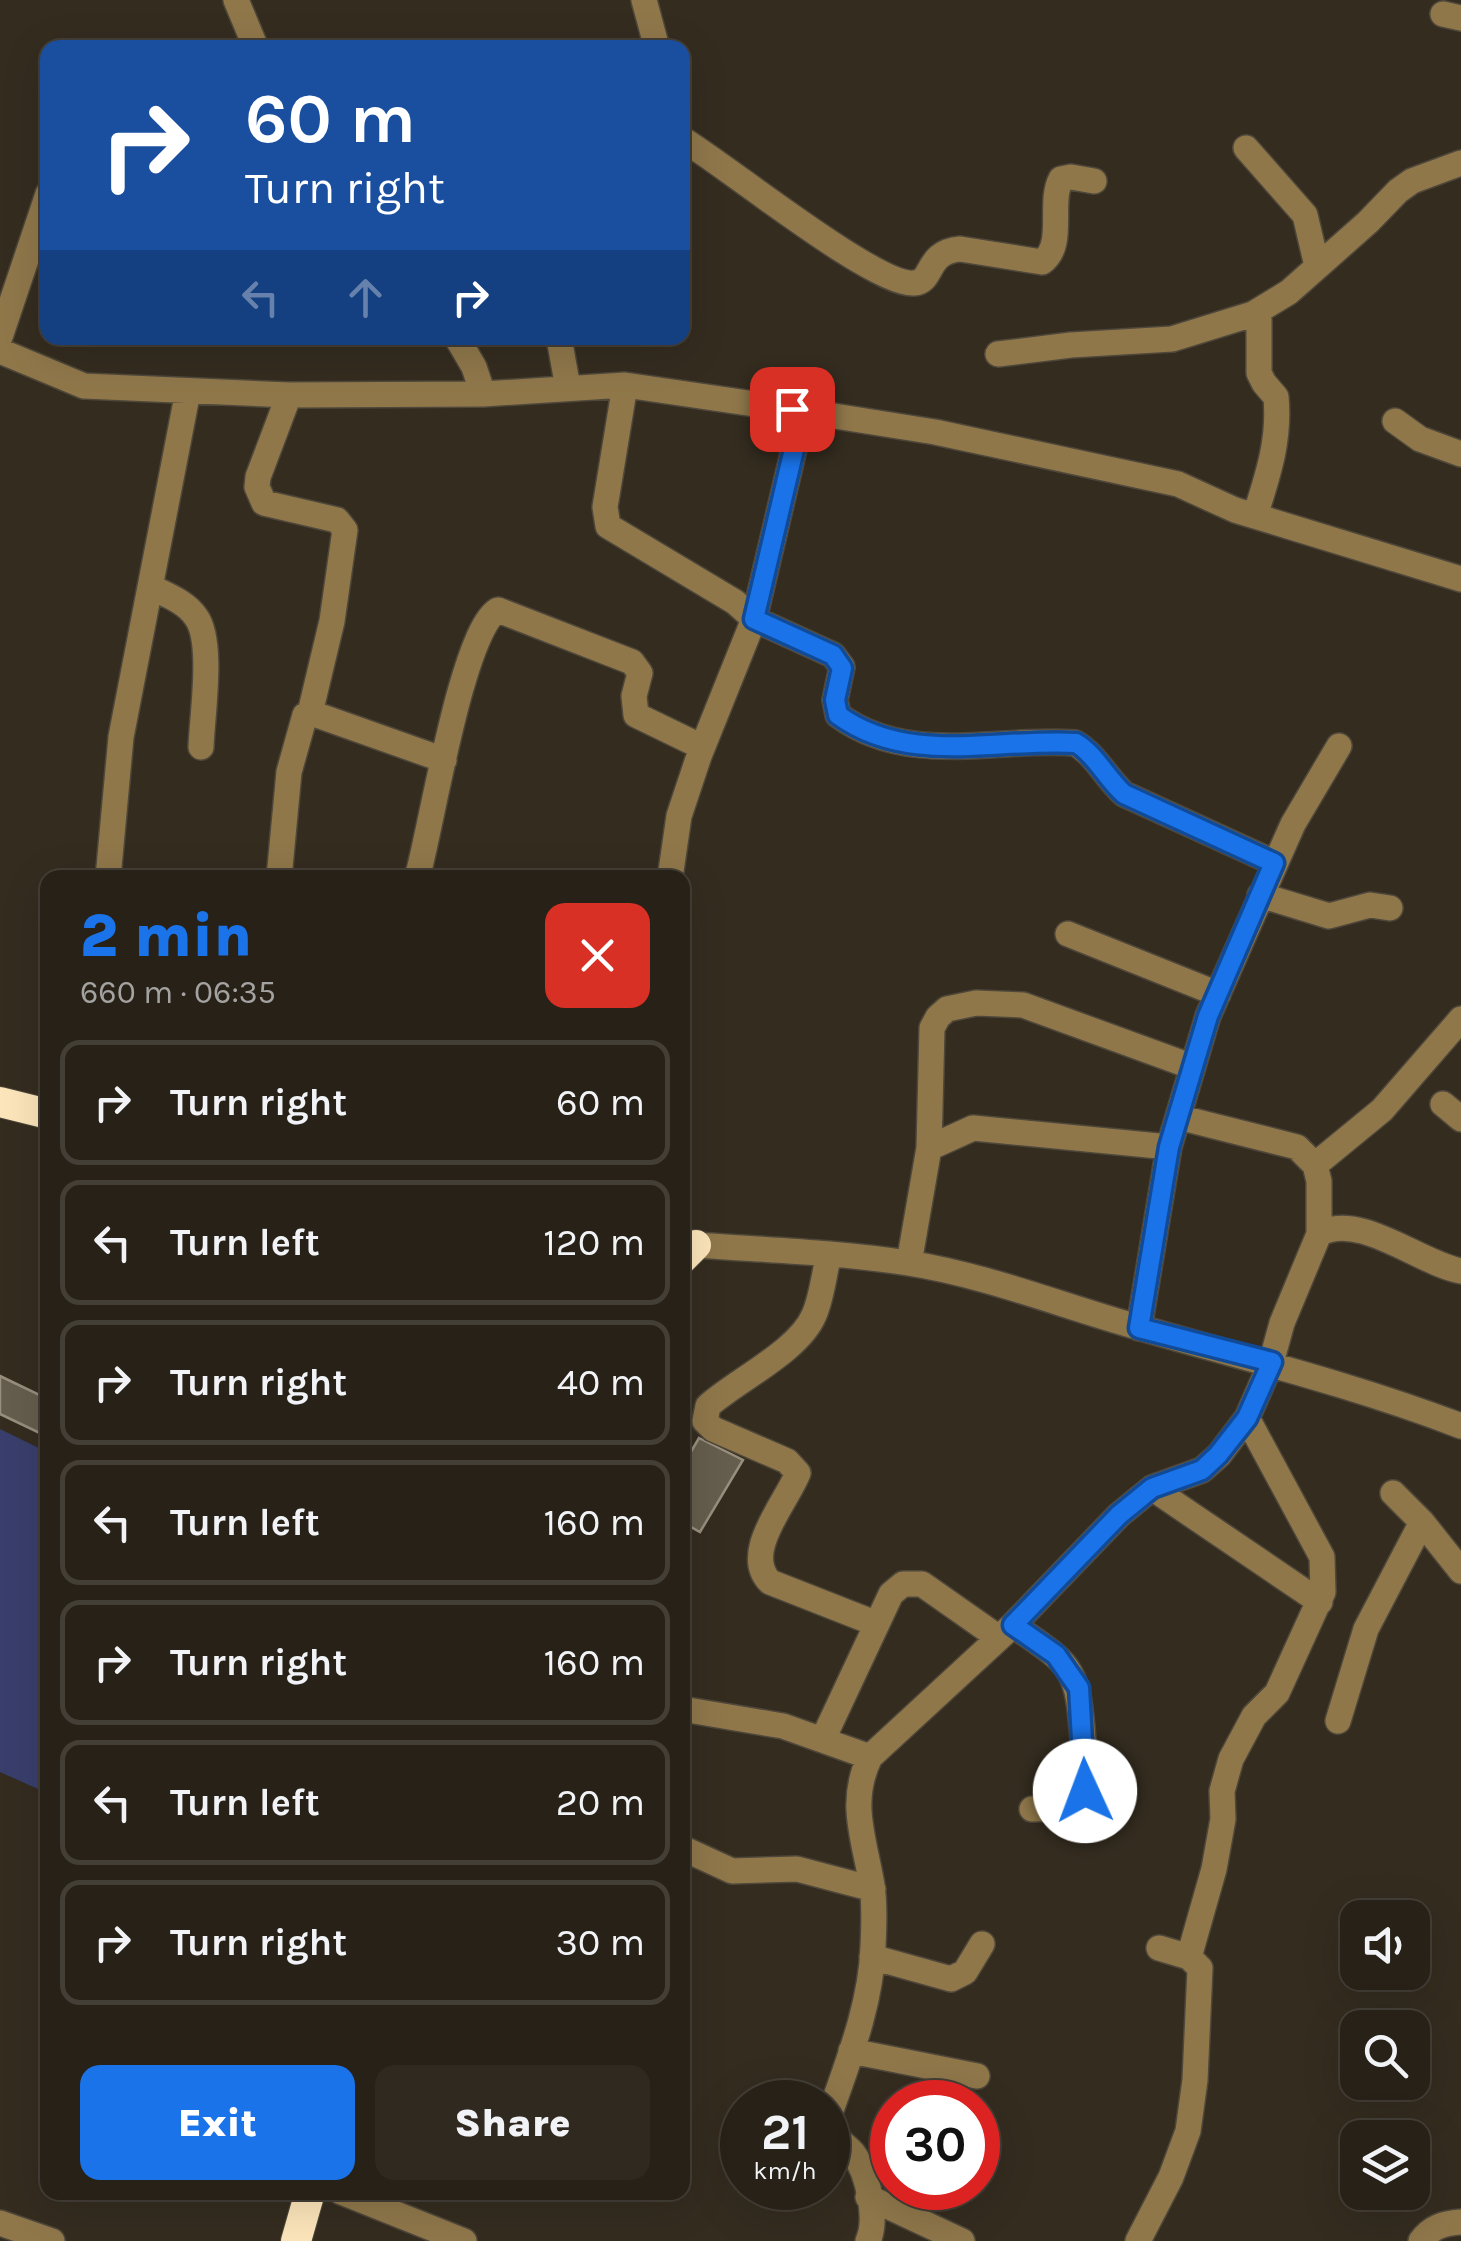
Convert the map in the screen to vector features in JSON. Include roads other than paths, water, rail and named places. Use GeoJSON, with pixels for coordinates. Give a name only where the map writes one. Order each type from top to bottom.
{"type":"FeatureCollection","features":[{"type":"Feature","properties":{"kind":"highway"},"geometry":{"type":"LineString","coordinates":[[0,1102],[40,1112]]}},
{"type":"Feature","properties":{"kind":"highway"},"geometry":{"type":"LineString","coordinates":[[296,2241],[308,2200]]}},
{"type":"Feature","properties":{"kind":"street"},"geometry":{"type":"LineString","coordinates":[[235,0],[252,40]]}},
{"type":"Feature","properties":{"kind":"street"},"geometry":{"type":"LineString","coordinates":[[644,0],[655,40]]}},
{"type":"Feature","properties":{"kind":"street"},"geometry":{"type":"LineString","coordinates":[[690,145],[845,251],[887,275],[914,284],[924,280],[938,254],[948,250],[1042,262],[1053,246],[1056,189],[1061,179],[1071,176],[1094,181]]}},
{"type":"Feature","properties":{"kind":"street"},"geometry":{"type":"LineString","coordinates":[[1246,148],[1305,215],[1317,266]]}},
{"type":"Feature","properties":{"kind":"street"},"geometry":{"type":"LineString","coordinates":[[998,354],[1172,339],[1260,312],[1277,302],[1398,191],[1412,181],[1461,163]]}},
{"type":"Feature","properties":{"kind":"street"},"geometry":{"type":"LineString","coordinates":[[0,337],[40,218]]}},
{"type":"Feature","properties":{"kind":"street"},"geometry":{"type":"LineString","coordinates":[[1255,516],[1276,447],[1277,431],[1276,396],[1259,373],[1260,312]]}},
{"type":"Feature","properties":{"kind":"street"},"geometry":{"type":"LineString","coordinates":[[460,345],[474,367],[482,394]]}},
{"type":"Feature","properties":{"kind":"street"},"geometry":{"type":"LineString","coordinates":[[560,345],[568,388]]}},
{"type":"Feature","properties":{"kind":"street"},"geometry":{"type":"LineString","coordinates":[[0,351],[84,386],[289,395],[482,394],[625,384],[803,411],[935,432],[1178,484],[1255,516],[1461,580]]}},
{"type":"Feature","properties":{"kind":"street"},"geometry":{"type":"LineString","coordinates":[[625,384],[605,507],[608,526],[735,602],[754,619],[833,655],[842,668],[838,715],[904,744],[1076,743],[1087,750],[1124,794],[1274,863]]}},
{"type":"Feature","properties":{"kind":"street"},"geometry":{"type":"LineString","coordinates":[[109,870],[116,770],[188,391]]}},
{"type":"Feature","properties":{"kind":"street"},"geometry":{"type":"LineString","coordinates":[[280,870],[289,772],[301,723],[310,713],[332,621],[345,530],[337,520],[264,502],[259,496],[258,477],[289,395]]}},
{"type":"Feature","properties":{"kind":"street"},"geometry":{"type":"LineString","coordinates":[[671,870],[679,816],[702,747],[754,619],[803,411]]}},
{"type":"Feature","properties":{"kind":"street"},"geometry":{"type":"LineString","coordinates":[[1394,421],[1420,439],[1461,454]]}},
{"type":"Feature","properties":{"kind":"street"},"geometry":{"type":"LineString","coordinates":[[151,587],[184,604],[205,633],[201,748]]}},
{"type":"Feature","properties":{"kind":"street"},"geometry":{"type":"LineString","coordinates":[[419,870],[458,694],[486,620],[498,610],[632,662],[640,673],[633,710],[639,719],[702,747]]}},
{"type":"Feature","properties":{"kind":"street"},"geometry":{"type":"LineString","coordinates":[[310,713],[444,760]]}},
{"type":"Feature","properties":{"kind":"street"},"geometry":{"type":"LineString","coordinates":[[1139,1328],[1169,1147],[1218,994],[1293,824],[1339,746]]}},
{"type":"Feature","properties":{"kind":"street"},"geometry":{"type":"LineString","coordinates":[[1260,895],[1330,916],[1370,904],[1390,908]]}},
{"type":"Feature","properties":{"kind":"street"},"geometry":{"type":"LineString","coordinates":[[1068,934],[1218,994]]}},
{"type":"Feature","properties":{"kind":"street"},"geometry":{"type":"LineString","coordinates":[[910,1264],[929,1148],[932,1028],[948,1009],[976,1004],[1023,1005],[1193,1067]]}},
{"type":"Feature","properties":{"kind":"street"},"geometry":{"type":"LineString","coordinates":[[1315,1166],[1382,1110],[1461,1020]]}},
{"type":"Feature","properties":{"kind":"street"},"geometry":{"type":"LineString","coordinates":[[842,2080],[868,1992],[872,1957],[873,1889],[860,1829],[858,1780],[870,1757],[1006,1631],[1119,1515],[1152,1488],[1202,1470],[1218,1455],[1247,1418],[1319,1234],[1319,1181],[1315,1166],[1297,1147],[1178,1118]]}},
{"type":"Feature","properties":{"kind":"street"},"geometry":{"type":"LineString","coordinates":[[929,1148],[973,1128],[1169,1147]]}},
{"type":"Feature","properties":{"kind":"street"},"geometry":{"type":"LineString","coordinates":[[1319,1234],[1328,1229],[1347,1229],[1392,1239],[1427,1262],[1461,1271]]}},
{"type":"Feature","properties":{"kind":"street"},"geometry":{"type":"LineString","coordinates":[[690,1249],[829,1254],[910,1264],[979,1279],[1139,1328],[1272,1362],[1461,1426]]}},
{"type":"Feature","properties":{"kind":"street"},"geometry":{"type":"LineString","coordinates":[[829,1254],[814,1315],[807,1326],[708,1406],[705,1422],[787,1461],[798,1473],[762,1542],[764,1576],[770,1582],[877,1624]]}},
{"type":"Feature","properties":{"kind":"street"},"geometry":{"type":"LineString","coordinates":[[1189,1957],[1214,1869],[1223,1819],[1222,1790],[1231,1759],[1254,1716],[1277,1693],[1323,1592],[1322,1557],[1247,1418]]}},
{"type":"Feature","properties":{"kind":"street"},"geometry":{"type":"LineString","coordinates":[[1152,1488],[1320,1602]]}},
{"type":"Feature","properties":{"kind":"street"},"geometry":{"type":"LineString","coordinates":[[1393,1493],[1422,1522],[1461,1572]]}},
{"type":"Feature","properties":{"kind":"street"},"geometry":{"type":"LineString","coordinates":[[1338,1722],[1366,1629],[1422,1522]]}},
{"type":"Feature","properties":{"kind":"street"},"geometry":{"type":"LineString","coordinates":[[823,1739],[895,1589],[903,1584],[922,1584],[1056,1655],[1079,1688],[1086,1780],[1081,1802],[1072,1808],[1032,1809]]}},
{"type":"Feature","properties":{"kind":"street"},"geometry":{"type":"LineString","coordinates":[[690,1710],[783,1726],[870,1757]]}},
{"type":"Feature","properties":{"kind":"street"},"geometry":{"type":"LineString","coordinates":[[690,1852],[732,1871],[797,1869],[873,1889]]}},
{"type":"Feature","properties":{"kind":"street"},"geometry":{"type":"LineString","coordinates":[[872,1957],[950,1979],[965,1972],[982,1944]]}},
{"type":"Feature","properties":{"kind":"street"},"geometry":{"type":"LineString","coordinates":[[1138,2241],[1188,2130],[1202,1978],[1200,1968],[1189,1957],[1159,1948]]}},
{"type":"Feature","properties":{"kind":"street"},"geometry":{"type":"LineString","coordinates":[[852,2051],[977,2076]]}},
{"type":"Feature","properties":{"kind":"street"},"geometry":{"type":"LineString","coordinates":[[850,2150],[862,2170],[868,2197],[872,2222],[868,2241]]}},
{"type":"Feature","properties":{"kind":"street"},"geometry":{"type":"LineString","coordinates":[[868,2197],[962,2241]]}},
{"type":"Feature","properties":{"kind":"street"},"geometry":{"type":"LineString","coordinates":[[361,2200],[464,2241]]}},
{"type":"Feature","properties":{"kind":"street"},"geometry":{"type":"LineString","coordinates":[[0,2222],[52,2241]]}},
{"type":"Feature","properties":{"kind":"street"},"geometry":{"type":"LineString","coordinates":[[1422,2241],[1428,2232],[1461,2222]]}}]}
